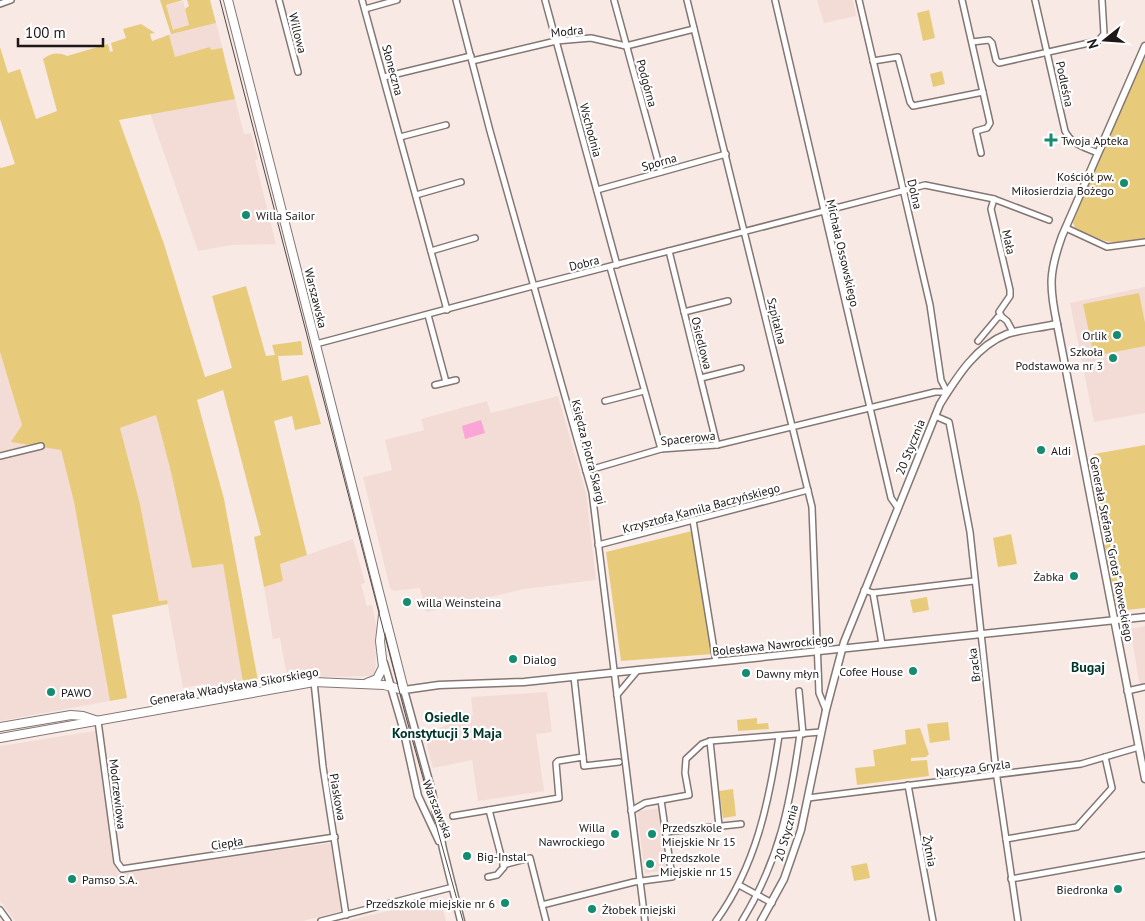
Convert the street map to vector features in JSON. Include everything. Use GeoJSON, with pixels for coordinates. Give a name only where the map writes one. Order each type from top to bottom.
{"type":"FeatureCollection","features":[{"type":"Feature","properties":{"kind":"main road","name":"Warszawska"},"geometry":{"type":"LineString","coordinates":[[228,0],[404,690]]}},
{"type":"Feature","properties":{"kind":"main road","name":"Warszawska"},"geometry":{"type":"LineString","coordinates":[[382,601],[380,646],[383,660]]}},
{"type":"Feature","properties":{"kind":"main road"},"geometry":{"type":"LineString","coordinates":[[366,684],[379,677],[383,660]]}},
{"type":"Feature","properties":{"kind":"main road","name":"Generała Władysława Sikorskiego"},"geometry":{"type":"LineString","coordinates":[[0,738],[314,682],[391,686],[404,690]]}},
{"type":"Feature","properties":{"kind":"main road","name":"Generała Władysława Sikorskiego"},"geometry":{"type":"LineString","coordinates":[[0,727],[71,715],[83,716],[98,721]]}},
{"type":"Feature","properties":{"kind":"street"},"geometry":{"type":"LineString","coordinates":[[0,4],[11,0]]}},
{"type":"Feature","properties":{"kind":"street","name":"Willowa"},"geometry":{"type":"LineString","coordinates":[[279,0],[298,72]]}},
{"type":"Feature","properties":{"kind":"street","name":"Słoneczna"},"geometry":{"type":"LineString","coordinates":[[362,0],[446,310]]}},
{"type":"Feature","properties":{"kind":"street"},"geometry":{"type":"LineString","coordinates":[[365,9],[397,0]]}},
{"type":"Feature","properties":{"kind":"street","name":"Księdza Piotra Skargi"},"geometry":{"type":"LineString","coordinates":[[456,0],[533,286],[592,492],[645,921]]}},
{"type":"Feature","properties":{"kind":"street","name":"Wschodnia"},"geometry":{"type":"LineString","coordinates":[[544,0],[617,265]]}},
{"type":"Feature","properties":{"kind":"street","name":"Podgórna"},"geometry":{"type":"LineString","coordinates":[[614,0],[661,172]]}},
{"type":"Feature","properties":{"kind":"street","name":"Szpitalna"},"geometry":{"type":"LineString","coordinates":[[687,0],[812,508],[819,693],[826,710]]}},
{"type":"Feature","properties":{"kind":"street","name":"Michała Ossowskiego"},"geometry":{"type":"LineString","coordinates":[[775,0],[891,498],[898,508]]}},
{"type":"Feature","properties":{"kind":"street","name":"Dolna"},"geometry":{"type":"LineString","coordinates":[[859,0],[930,305],[941,380],[948,392]]}},
{"type":"Feature","properties":{"kind":"street"},"geometry":{"type":"LineString","coordinates":[[962,0],[990,123],[987,128],[976,131],[981,153]]}},
{"type":"Feature","properties":{"kind":"street","name":"Podleśna"},"geometry":{"type":"LineString","coordinates":[[1036,0],[1065,131],[1068,138],[1078,145],[1098,153]]}},
{"type":"Feature","properties":{"kind":"street"},"geometry":{"type":"LineString","coordinates":[[972,42],[989,40],[992,43],[996,60],[999,63],[1098,41],[1102,38],[1104,26],[1102,0]]}},
{"type":"Feature","properties":{"kind":"street","name":"Modra"},"geometry":{"type":"LineString","coordinates":[[384,77],[556,41],[592,38],[626,46],[694,29]]}},
{"type":"Feature","properties":{"kind":"street"},"geometry":{"type":"LineString","coordinates":[[1056,324],[1051,293],[1051,269],[1066,228],[1145,46]]}},
{"type":"Feature","properties":{"kind":"street"},"geometry":{"type":"LineString","coordinates":[[873,61],[898,56],[910,102],[913,106],[983,92]]}},
{"type":"Feature","properties":{"kind":"street"},"geometry":{"type":"LineString","coordinates":[[400,137],[446,125]]}},
{"type":"Feature","properties":{"kind":"street","name":"Sporna"},"geometry":{"type":"LineString","coordinates":[[597,190],[726,154]]}},
{"type":"Feature","properties":{"kind":"street"},"geometry":{"type":"LineString","coordinates":[[416,195],[461,182]]}},
{"type":"Feature","properties":{"kind":"street"},"geometry":{"type":"LineString","coordinates":[[904,189],[925,185],[994,199],[1049,220]]}},
{"type":"Feature","properties":{"kind":"street","name":"Dobra"},"geometry":{"type":"LineString","coordinates":[[316,344],[904,189]]}},
{"type":"Feature","properties":{"kind":"street","name":"Mała"},"geometry":{"type":"LineString","coordinates":[[994,199],[991,209],[1010,290],[1010,296],[1000,308],[999,312],[1002,317]]}},
{"type":"Feature","properties":{"kind":"street"},"geometry":{"type":"LineString","coordinates":[[1066,228],[1107,247],[1145,242]]}},
{"type":"Feature","properties":{"kind":"street"},"geometry":{"type":"LineString","coordinates":[[431,251],[475,238]]}},
{"type":"Feature","properties":{"kind":"street","name":"Osiedlowa"},"geometry":{"type":"LineString","coordinates":[[669,251],[717,445]]}},
{"type":"Feature","properties":{"kind":"street"},"geometry":{"type":"LineString","coordinates":[[610,267],[661,449]]}},
{"type":"Feature","properties":{"kind":"street","name":"Osiedlowa"},"geometry":{"type":"LineString","coordinates":[[684,312],[728,301]]}},
{"type":"Feature","properties":{"kind":"street"},"geometry":{"type":"LineString","coordinates":[[428,315],[446,382]]}},
{"type":"Feature","properties":{"kind":"street"},"geometry":{"type":"LineString","coordinates":[[978,341],[998,317],[1002,317],[1013,332]]}},
{"type":"Feature","properties":{"kind":"street","name":"20 Stycznia"},"geometry":{"type":"LineString","coordinates":[[761,921],[772,903],[794,853],[808,798],[826,710],[842,649],[935,416],[948,392],[974,357],[986,346],[1013,332],[1056,324]]}},
{"type":"Feature","properties":{"kind":"street","name":"Generała Stefana \"Grota\" Roweckiego"},"geometry":{"type":"LineString","coordinates":[[1056,324],[1145,779]]}},
{"type":"Feature","properties":{"kind":"street","name":"Osiedlowa"},"geometry":{"type":"LineString","coordinates":[[701,378],[740,368]]}},
{"type":"Feature","properties":{"kind":"street"},"geometry":{"type":"LineString","coordinates":[[435,385],[456,380]]}},
{"type":"Feature","properties":{"kind":"street"},"geometry":{"type":"LineString","coordinates":[[606,401],[644,391]]}},
{"type":"Feature","properties":{"kind":"street","name":"Spacerowa"},"geometry":{"type":"LineString","coordinates":[[586,471],[661,449],[717,445],[935,392],[948,392]]}},
{"type":"Feature","properties":{"kind":"street","name":"Bracka"},"geometry":{"type":"LineString","coordinates":[[935,416],[949,422],[970,532],[997,775],[1018,921]]}},
{"type":"Feature","properties":{"kind":"street"},"geometry":{"type":"LineString","coordinates":[[0,456],[41,446]]}},
{"type":"Feature","properties":{"kind":"street","name":"Krzysztofa Kamila Baczyńskiego"},"geometry":{"type":"LineString","coordinates":[[598,545],[808,490]]}},
{"type":"Feature","properties":{"kind":"street"},"geometry":{"type":"LineString","coordinates":[[693,520],[716,662]]}},
{"type":"Feature","properties":{"kind":"street"},"geometry":{"type":"LineString","coordinates":[[864,590],[873,593],[974,581]]}},
{"type":"Feature","properties":{"kind":"street"},"geometry":{"type":"LineString","coordinates":[[873,593],[882,644]]}},
{"type":"Feature","properties":{"kind":"street","name":"Bolesława Nawrockiego"},"geometry":{"type":"LineString","coordinates":[[404,690],[439,685],[515,682],[574,677],[1145,617]]}},
{"type":"Feature","properties":{"kind":"street","name":"Warszawska"},"geometry":{"type":"LineString","coordinates":[[383,660],[405,734],[418,796],[443,849]]}},
{"type":"Feature","properties":{"kind":"street"},"geometry":{"type":"LineString","coordinates":[[616,695],[638,670]]}},
{"type":"Feature","properties":{"kind":"street"},"geometry":{"type":"LineString","coordinates":[[574,677],[584,766],[619,762]]}},
{"type":"Feature","properties":{"kind":"street","name":"Piaskowa"},"geometry":{"type":"LineString","coordinates":[[314,682],[323,767],[346,915]]}},
{"type":"Feature","properties":{"kind":"street"},"geometry":{"type":"LineString","coordinates":[[1127,691],[1145,687]]}},
{"type":"Feature","properties":{"kind":"street","name":"Warszawska"},"geometry":{"type":"LineString","coordinates":[[404,690],[432,792],[443,849],[461,921]]}},
{"type":"Feature","properties":{"kind":"street"},"geometry":{"type":"LineString","coordinates":[[742,921],[758,895],[783,831],[802,734],[799,691]]}},
{"type":"Feature","properties":{"kind":"street","name":"Modrzewiowa"},"geometry":{"type":"LineString","coordinates":[[98,721],[117,862],[122,868]]}},
{"type":"Feature","properties":{"kind":"street"},"geometry":{"type":"LineString","coordinates":[[631,811],[644,803],[689,796],[685,773],[686,759],[702,744],[710,741],[821,732]]}},
{"type":"Feature","properties":{"kind":"street"},"geometry":{"type":"LineString","coordinates":[[718,920],[739,885],[761,831],[778,736]]}},
{"type":"Feature","properties":{"kind":"street"},"geometry":{"type":"LineString","coordinates":[[710,741],[719,826]]}},
{"type":"Feature","properties":{"kind":"street","name":"Narcyza Gryzla"},"geometry":{"type":"LineString","coordinates":[[808,798],[1081,764],[1139,747]]}},
{"type":"Feature","properties":{"kind":"street"},"geometry":{"type":"LineString","coordinates":[[453,816],[559,798],[556,761],[583,757]]}},
{"type":"Feature","properties":{"kind":"street"},"geometry":{"type":"LineString","coordinates":[[1006,839],[1077,827],[1112,788],[1105,757]]}},
{"type":"Feature","properties":{"kind":"street","name":"Żytnia"},"geometry":{"type":"LineString","coordinates":[[908,785],[933,921]]}},
{"type":"Feature","properties":{"kind":"street"},"geometry":{"type":"LineString","coordinates":[[542,905],[640,881],[672,877],[661,800]]}},
{"type":"Feature","properties":{"kind":"street"},"geometry":{"type":"LineString","coordinates":[[488,877],[502,870],[503,864],[489,810]]}},
{"type":"Feature","properties":{"kind":"street"},"geometry":{"type":"LineString","coordinates":[[666,832],[741,824]]}},
{"type":"Feature","properties":{"kind":"street","name":"Ciepła"},"geometry":{"type":"LineString","coordinates":[[122,868],[335,837]]}},
{"type":"Feature","properties":{"kind":"street"},"geometry":{"type":"LineString","coordinates":[[1011,879],[1145,854]]}},
{"type":"Feature","properties":{"kind":"street"},"geometry":{"type":"LineString","coordinates":[[503,864],[530,858],[546,921]]}},
{"type":"Feature","properties":{"kind":"street"},"geometry":{"type":"LineString","coordinates":[[739,885],[772,903]]}},
{"type":"Feature","properties":{"kind":"street"},"geometry":{"type":"LineString","coordinates":[[322,921],[452,887]]}},
{"type":"Feature","properties":{"kind":"street"},"geometry":{"type":"LineString","coordinates":[[0,910],[8,921]]}},
{"type":"Feature","properties":{"kind":"shaded area"},"geometry":{"type":"Polygon","coordinates":[[[160,0],[183,0],[166,5],[173,30],[189,25],[185,9],[189,6],[187,0],[210,0],[216,23],[171,34],[160,0]]]}},
{"type":"Feature","properties":{"kind":"shaded area"},"geometry":{"type":"Polygon","coordinates":[[[817,0],[853,0],[856,16],[824,23],[817,0]]]}},
{"type":"Feature","properties":{"kind":"shaded area"},"geometry":{"type":"Polygon","coordinates":[[[183,1],[191,29],[216,23],[225,58],[173,71],[163,36],[171,34],[162,6],[183,1]]]}},
{"type":"Feature","properties":{"kind":"shaded area"},"geometry":{"type":"Polygon","coordinates":[[[929,10],[935,38],[923,41],[917,13],[929,10]]]}},
{"type":"Feature","properties":{"kind":"shaded area"},"geometry":{"type":"Polygon","coordinates":[[[141,24],[155,33],[150,34],[152,41],[169,35],[175,57],[210,47],[211,50],[222,48],[235,99],[119,120],[164,244],[205,377],[232,368],[212,296],[246,286],[266,356],[275,355],[272,345],[301,341],[303,355],[278,356],[282,381],[308,375],[321,424],[295,430],[292,416],[274,421],[307,555],[280,564],[283,581],[264,587],[254,537],[261,535],[223,390],[197,400],[224,499],[259,686],[244,688],[223,564],[192,568],[171,472],[156,415],[120,428],[140,504],[159,601],[167,600],[168,604],[112,615],[127,698],[110,701],[74,502],[61,450],[11,442],[22,425],[0,352],[0,167],[15,164],[0,119],[0,47],[8,73],[20,69],[36,119],[57,111],[43,59],[52,54],[67,56],[108,44],[110,52],[113,51],[111,43],[126,38],[123,29],[141,24]]]}},
{"type":"Feature","properties":{"kind":"shaded area"},"geometry":{"type":"Polygon","coordinates":[[[1142,59],[1145,60],[1145,238],[1124,242],[1109,242],[1075,228],[1073,222],[1142,59]]]}},
{"type":"Feature","properties":{"kind":"shaded area"},"geometry":{"type":"Polygon","coordinates":[[[942,71],[945,84],[933,87],[930,74],[942,71]]]}},
{"type":"Feature","properties":{"kind":"shaded area"},"geometry":{"type":"Polygon","coordinates":[[[235,99],[244,134],[251,133],[258,159],[255,160],[276,244],[231,245],[198,251],[150,113],[235,99]]]}},
{"type":"Feature","properties":{"kind":"shaded area","name":"Szkoła Podstawowa nr 3"},"geometry":{"type":"Polygon","coordinates":[[[1145,287],[1145,413],[1094,422],[1070,303],[1145,287]]]}},
{"type":"Feature","properties":{"kind":"shaded area","name":"Orlik"},"geometry":{"type":"Polygon","coordinates":[[[1139,293],[1145,323],[1145,346],[1094,356],[1083,304],[1139,293]]]}},
{"type":"Feature","properties":{"kind":"shaded area"},"geometry":{"type":"Polygon","coordinates":[[[0,352],[22,425],[61,450],[74,502],[110,701],[0,721],[0,352]]]}},
{"type":"Feature","properties":{"kind":"shaded area"},"geometry":{"type":"Polygon","coordinates":[[[558,396],[586,493],[596,580],[524,589],[426,612],[420,588],[394,591],[390,588],[363,477],[392,470],[385,440],[424,430],[421,419],[487,401],[491,413],[558,396]]]}},
{"type":"Feature","properties":{"kind":"shaded area"},"geometry":{"type":"Polygon","coordinates":[[[156,415],[171,472],[192,568],[223,564],[243,680],[236,681],[237,688],[210,693],[205,692],[204,684],[183,688],[167,600],[159,601],[140,504],[119,428],[156,415]]]}},
{"type":"Feature","properties":{"kind":"shaded area"},"geometry":{"type":"Polygon","coordinates":[[[481,420],[485,433],[465,439],[462,426],[481,420]]]}},
{"type":"Feature","properties":{"kind":"shaded area"},"geometry":{"type":"Polygon","coordinates":[[[1145,445],[1145,608],[1127,610],[1126,604],[1116,605],[1088,459],[1095,457],[1094,454],[1145,445]]]}},
{"type":"Feature","properties":{"kind":"shaded area"},"geometry":{"type":"Polygon","coordinates":[[[692,531],[713,654],[621,661],[606,552],[692,531]]]}},
{"type":"Feature","properties":{"kind":"shaded area"},"geometry":{"type":"Polygon","coordinates":[[[1011,534],[1017,564],[998,567],[993,538],[1011,534]]]}},
{"type":"Feature","properties":{"kind":"shaded area"},"geometry":{"type":"Polygon","coordinates":[[[353,539],[365,583],[361,584],[366,603],[367,606],[372,605],[377,630],[375,674],[372,676],[318,677],[288,682],[280,638],[273,639],[264,587],[283,581],[280,564],[353,539]]]}},
{"type":"Feature","properties":{"kind":"shaded area"},"geometry":{"type":"Polygon","coordinates":[[[927,597],[929,610],[913,613],[910,600],[927,597]]]}},
{"type":"Feature","properties":{"kind":"shaded area"},"geometry":{"type":"Polygon","coordinates":[[[1145,626],[1145,685],[1140,686],[1130,629],[1145,626]]]}},
{"type":"Feature","properties":{"kind":"shaded area"},"geometry":{"type":"Polygon","coordinates":[[[547,692],[552,732],[536,734],[544,791],[478,801],[472,760],[433,768],[423,730],[431,728],[434,730],[473,715],[471,697],[547,692]]]}},
{"type":"Feature","properties":{"kind":"shaded area"},"geometry":{"type":"Polygon","coordinates":[[[757,718],[757,724],[768,723],[769,729],[738,731],[737,720],[757,718]]]}},
{"type":"Feature","properties":{"kind":"shaded area"},"geometry":{"type":"Polygon","coordinates":[[[948,722],[950,740],[930,743],[927,724],[948,722]]]}},
{"type":"Feature","properties":{"kind":"shaded area"},"geometry":{"type":"Polygon","coordinates":[[[920,728],[929,754],[926,757],[911,758],[911,761],[927,760],[929,776],[857,785],[855,768],[875,766],[873,750],[906,744],[905,730],[920,728]]]}},
{"type":"Feature","properties":{"kind":"shaded area"},"geometry":{"type":"Polygon","coordinates":[[[95,731],[117,873],[331,843],[342,911],[303,921],[15,921],[0,901],[0,746],[95,731]]]}},
{"type":"Feature","properties":{"kind":"shaded area"},"geometry":{"type":"Polygon","coordinates":[[[733,789],[736,816],[723,818],[719,791],[733,789]]]}},
{"type":"Feature","properties":{"kind":"shaded area","name":"Przedszkole Miejskie Nr 15"},"geometry":{"type":"Polygon","coordinates":[[[661,808],[669,870],[645,873],[637,811],[661,808]]]}},
{"type":"Feature","properties":{"kind":"shaded area"},"geometry":{"type":"Polygon","coordinates":[[[867,863],[870,878],[854,881],[851,866],[867,863]]]}},
{"type":"Feature","properties":{"kind":"shaded area"},"geometry":{"type":"Polygon","coordinates":[[[440,898],[446,921],[348,921],[351,920],[440,898]]]}},
{"type":"Feature","properties":{"kind":"tram line"},"geometry":{"type":"LineString","coordinates":[[220,0],[406,717],[463,921]]}},
{"type":"Feature","properties":{"kind":"place","name":"Twoja Apteka"},"geometry":{"type":"Point","coordinates":[1051,140]}},
{"type":"Feature","properties":{"kind":"place","name":"Kościół pw. Miłosierdzia Bożego"},"geometry":{"type":"Point","coordinates":[1124,183]}},
{"type":"Feature","properties":{"kind":"place","name":"Willa Sailor"},"geometry":{"type":"Point","coordinates":[246,215]}},
{"type":"Feature","properties":{"kind":"place","name":"Orlik"},"geometry":{"type":"Point","coordinates":[1117,335]}},
{"type":"Feature","properties":{"kind":"place","name":"Szkoła Podstawowa nr 3"},"geometry":{"type":"Point","coordinates":[1113,358]}},
{"type":"Feature","properties":{"kind":"place","name":"Aldi"},"geometry":{"type":"Point","coordinates":[1041,450]}},
{"type":"Feature","properties":{"kind":"place","name":"Żabka"},"geometry":{"type":"Point","coordinates":[1074,576]}},
{"type":"Feature","properties":{"kind":"place","name":"willa Weinsteina"},"geometry":{"type":"Point","coordinates":[407,602]}},
{"type":"Feature","properties":{"kind":"place","name":"Dialog"},"geometry":{"type":"Point","coordinates":[513,659]}},
{"type":"Feature","properties":{"kind":"place","name":"Cofee House"},"geometry":{"type":"Point","coordinates":[913,671]}},
{"type":"Feature","properties":{"kind":"place","name":"Dawny młyn"},"geometry":{"type":"Point","coordinates":[746,673]}},
{"type":"Feature","properties":{"kind":"place","name":"PAWO"},"geometry":{"type":"Point","coordinates":[51,692]}},
{"type":"Feature","properties":{"kind":"place","name":"Willa Nawrockiego"},"geometry":{"type":"Point","coordinates":[615,834]}},
{"type":"Feature","properties":{"kind":"place","name":"Przedszkole Miejskie Nr 15"},"geometry":{"type":"Point","coordinates":[652,834]}},
{"type":"Feature","properties":{"kind":"place","name":"Big-Instal"},"geometry":{"type":"Point","coordinates":[467,856]}},
{"type":"Feature","properties":{"kind":"place","name":"Przedszkole Miejskie nr 15"},"geometry":{"type":"Point","coordinates":[650,864]}},
{"type":"Feature","properties":{"kind":"place","name":"Pamso S.A."},"geometry":{"type":"Point","coordinates":[72,879]}},
{"type":"Feature","properties":{"kind":"place","name":"Biedronka"},"geometry":{"type":"Point","coordinates":[1118,889]}},
{"type":"Feature","properties":{"kind":"place","name":"Przedszkole miejskie nr 6"},"geometry":{"type":"Point","coordinates":[505,903]}},
{"type":"Feature","properties":{"kind":"place","name":"Żłobek miejski"},"geometry":{"type":"Point","coordinates":[592,909]}},
{"type":"Feature","properties":{"kind":"district","name":"Bugaj"},"geometry":{"type":"Point","coordinates":[1088,667]}},
{"type":"Feature","properties":{"kind":"district","name":"Osiedle Konstytucji 3 Maja"},"geometry":{"type":"Point","coordinates":[447,726]}}]}
